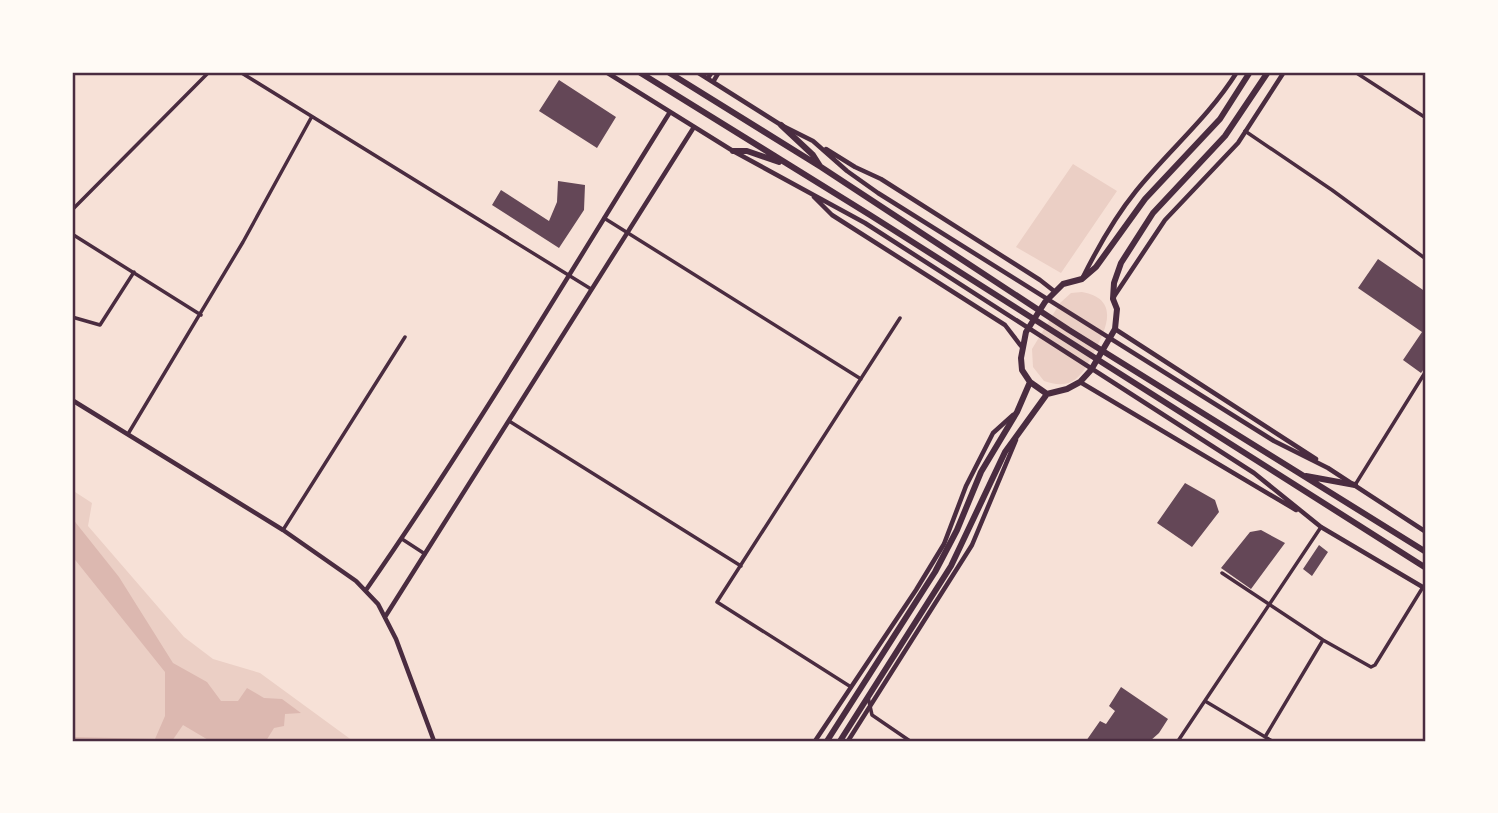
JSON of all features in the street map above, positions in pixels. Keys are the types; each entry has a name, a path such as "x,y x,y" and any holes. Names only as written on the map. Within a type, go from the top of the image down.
{"main road":[{"path":"639,72 870,215 1426,568"},
{"path":"668,72 821,167 1069,330 1426,552"},
{"path":"1047,394 1030,382 1023,370 1021,346 1026,332 1054,291 1063,284 1082,279 1093,270 1145,200 1220,119 1250,72"},
{"path":"840,741 951,566 1005,452 1018,432 1047,394 1080,382 1091,370 1115,329 1117,309 1113,299 1114,283 1121,263 1153,213 1225,136 1268,72"},
{"path":"781,125 813,155 821,167"},
{"path":"733,151 747,151 789,165"},
{"path":"827,741 935,572 957,530 981,472 1017,412 1030,382"},
{"path":"1298,474 1355,485"}],"street":[{"path":"72,210 74,201 209,72"},
{"path":"240,72 591,289"},
{"path":"606,72 733,151 865,223 1254,473 1311,520"},
{"path":"697,72 781,125 881,179 1054,291"},
{"path":"710,80 712,72"},
{"path":"710,80 719,72"},
{"path":"1082,279 1122,209 1138,188 1219,101 1237,72"},
{"path":"1113,299 1165,220 1226,156 1284,72"},
{"path":"1355,72 1426,118"},
{"path":"366,590 402,539 670,112"},
{"path":"128,435 201,315 311,117"},
{"path":"385,617 694,127"},
{"path":"1245,131 1426,258"},
{"path":"813,141 847,172 878,193 1274,440 1328,468"},
{"path":"811,193 832,215 1005,325 1021,346"},
{"path":"604,218 861,379"},
{"path":"72,234 201,315"},
{"path":"72,317 100,325 134,272"},
{"path":"859,692 717,602 900,318"},
{"path":"1115,329 1426,532"},
{"path":"283,530 405,337"},
{"path":"1355,485 1426,371"},
{"path":"1080,382 1425,588 1375,665 1371,667 1323,640 1222,573"},
{"path":"72,400 331,561 366,590 385,617 410,673 434,741"},
{"path":"815,741 944,544 967,486 993,433 1017,412"},
{"path":"509,420 741,566"},
{"path":"848,741 972,545 1018,432"},
{"path":"1178,741 1321,527"},
{"path":"402,539 425,554"},
{"path":"1265,737 1323,640"},
{"path":"868,697 872,715 910,741"},
{"path":"1205,701 1272,741"}],"shaded area":[{"path":"1073,164 1117,191 1061,273 1016,247"},
{"path":"1082,292 1102,301 1106,308 1103,333 1087,365 1075,379 1061,384 1044,381 1033,367 1032,349 1060,303 1071,293"},
{"path":"72,490 92,503 88,526 184,637 213,659 260,673 353,741 72,741"},
{"path":"72,518 119,577 173,663 207,682 221,701 238,701 247,688 264,698 282,699 301,713 285,714 284,726 274,728 266,741 210,741 183,725 172,741 74,741 74,737 155,739 165,716 165,672 72,556"}],"building":[{"path":"559,80 616,117 597,148 539,111"},
{"path":"558,181 585,185 584,210 559,248 492,205 501,190 549,221 557,202"},
{"path":"1378,259 1426,292 1426,366 1421,373 1403,360 1422,332 1358,288"},
{"path":"1185,483 1215,500 1219,512 1192,547 1157,523"},
{"path":"1261,530 1285,543 1251,589 1221,568 1250,532"},
{"path":"1319,545 1328,552 1312,576 1303,569"},
{"path":"1121,687 1168,719 1159,733 1150,741 1086,741 1100,721 1106,724 1115,711 1109,706"}]}
